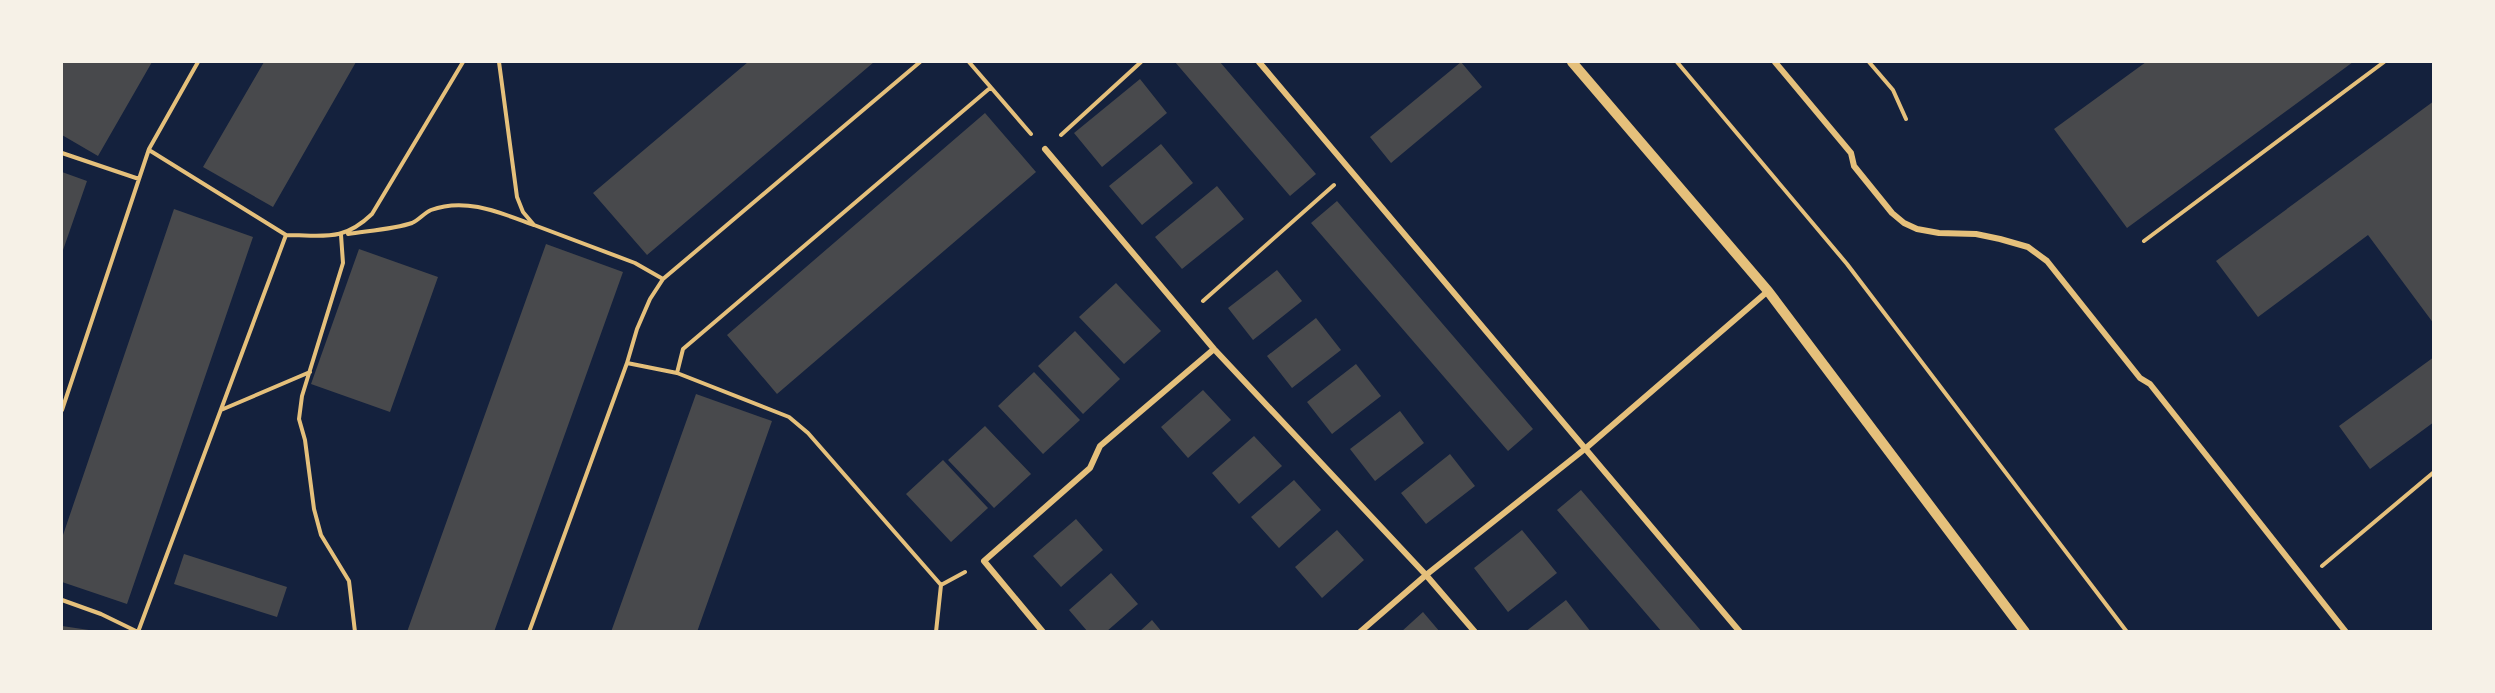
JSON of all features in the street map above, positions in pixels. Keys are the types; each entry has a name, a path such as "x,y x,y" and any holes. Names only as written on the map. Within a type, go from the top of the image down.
{"street":[{"path":"1259,62 1740,632"},
{"path":"1572,62 1768,291 2025,632"},
{"path":"1775,62 1851,153 1854,166 1886,206 1904,223 1917,229 1939,233 1976,234 2000,239 2028,247 2047,261 2140,378 2150,384 2346,632"},
{"path":"1045,149 1186,316 1426,575 1475,632"},
{"path":"1360,632 1426,575 1586,448 1768,291"},
{"path":"1043,632 984,561 1090,468 1100,446 1215,348"}],"path":[{"path":"62,410 149,149 198,62"},
{"path":"341,235 359,227 372,214 463,62"},
{"path":"499,62 517,197 523,212 534,225"},
{"path":"529,632 627,363 637,329 650,299 663,279 920,62"},
{"path":"969,62 1045,149 1141,62"},
{"path":"1677,62 1847,264 2127,632"},
{"path":"1869,62 1893,90 1906,119"},
{"path":"2144,241 2384,62"},
{"path":"677,373 683,348 990,88"},
{"path":"149,149 286,235 341,235 412,223 430,211 452,205 473,206 497,211 635,263 663,279"},
{"path":"62,153 139,179"},
{"path":"1186,316 1351,171"},
{"path":"62,600 100,614 138,632 286,235"},
{"path":"341,235 343,263 302,396 299,419 305,440 314,509 321,535 349,581 355,632"},
{"path":"627,363 677,373 789,417 808,433 941,585 936,632"},
{"path":"220,410 310,372"},
{"path":"2306,580 2433,472"},
{"path":"941,585 984,561"}],"building":[{"path":"62,62 152,62 98,156 62,135"},
{"path":"264,62 356,62 273,207 203,167"},
{"path":"748,62 874,62 647,255 593,193"},
{"path":"1175,62 1220,62 1316,174 1290,196"},
{"path":"1461,62 1482,87 1391,163 1370,137"},
{"path":"2146,62 2353,62 2127,228 2054,129"},
{"path":"1140,79 1167,113 1102,167 1074,133"},
{"path":"2434,101 2434,324 2368,235 2258,317 2216,261"},
{"path":"985,113 1036,172 777,394 727,335"},
{"path":"1161,144 1193,183 1142,225 1109,186"},
{"path":"62,172 87,181 62,253"},
{"path":"1217,186 1244,219 1182,269 1155,237"},
{"path":"1337,201 1533,429 1508,451 1311,223"},
{"path":"174,209 253,237 127,604 62,582 62,538"},
{"path":"546,244 623,272 494,632 407,632"},
{"path":"359,249 438,277 390,412 311,384"},
{"path":"1277,270 1302,301 1253,340 1228,308"},
{"path":"1116,283 1161,331 1124,364 1079,317"},
{"path":"1316,318 1341,350 1292,388 1267,356"},
{"path":"1075,331 1120,379 1083,414 1038,366"},
{"path":"2434,357 2434,422 2370,469 2339,426"},
{"path":"1356,364 1381,396 1332,434 1307,402"},
{"path":"1034,372 1080,420 1043,454 998,406"},
{"path":"1203,390 1231,420 1188,458 1161,427"},
{"path":"696,394 772,421 697,632 611,632"},
{"path":"1400,411 1424,443 1375,481 1350,449"},
{"path":"985,426 1031,474 994,508 948,460"},
{"path":"1254,436 1282,466 1239,504 1212,473"},
{"path":"1450,454 1475,486 1426,524 1401,493"},
{"path":"943,460 988,508 951,542 906,494"},
{"path":"1294,480 1321,510 1279,548 1251,517"},
{"path":"1581,490 1702,632 1662,632 1557,510"},
{"path":"1076,519 1103,550 1061,587 1033,556"},
{"path":"1337,530 1364,560 1322,598 1295,567"},
{"path":"1522,530 1557,573 1508,612 1474,568"},
{"path":"184,554 287,587 277,617 174,584"},
{"path":"1111,573 1138,604 1106,632 1088,632 1069,610"},
{"path":"1566,600 1591,632 1525,632"},
{"path":"1423,612 1440,632 1401,632"},
{"path":"1152,620 1162,632 1139,632"},
{"path":"62,626 89,630 89,632 62,632"}]}
